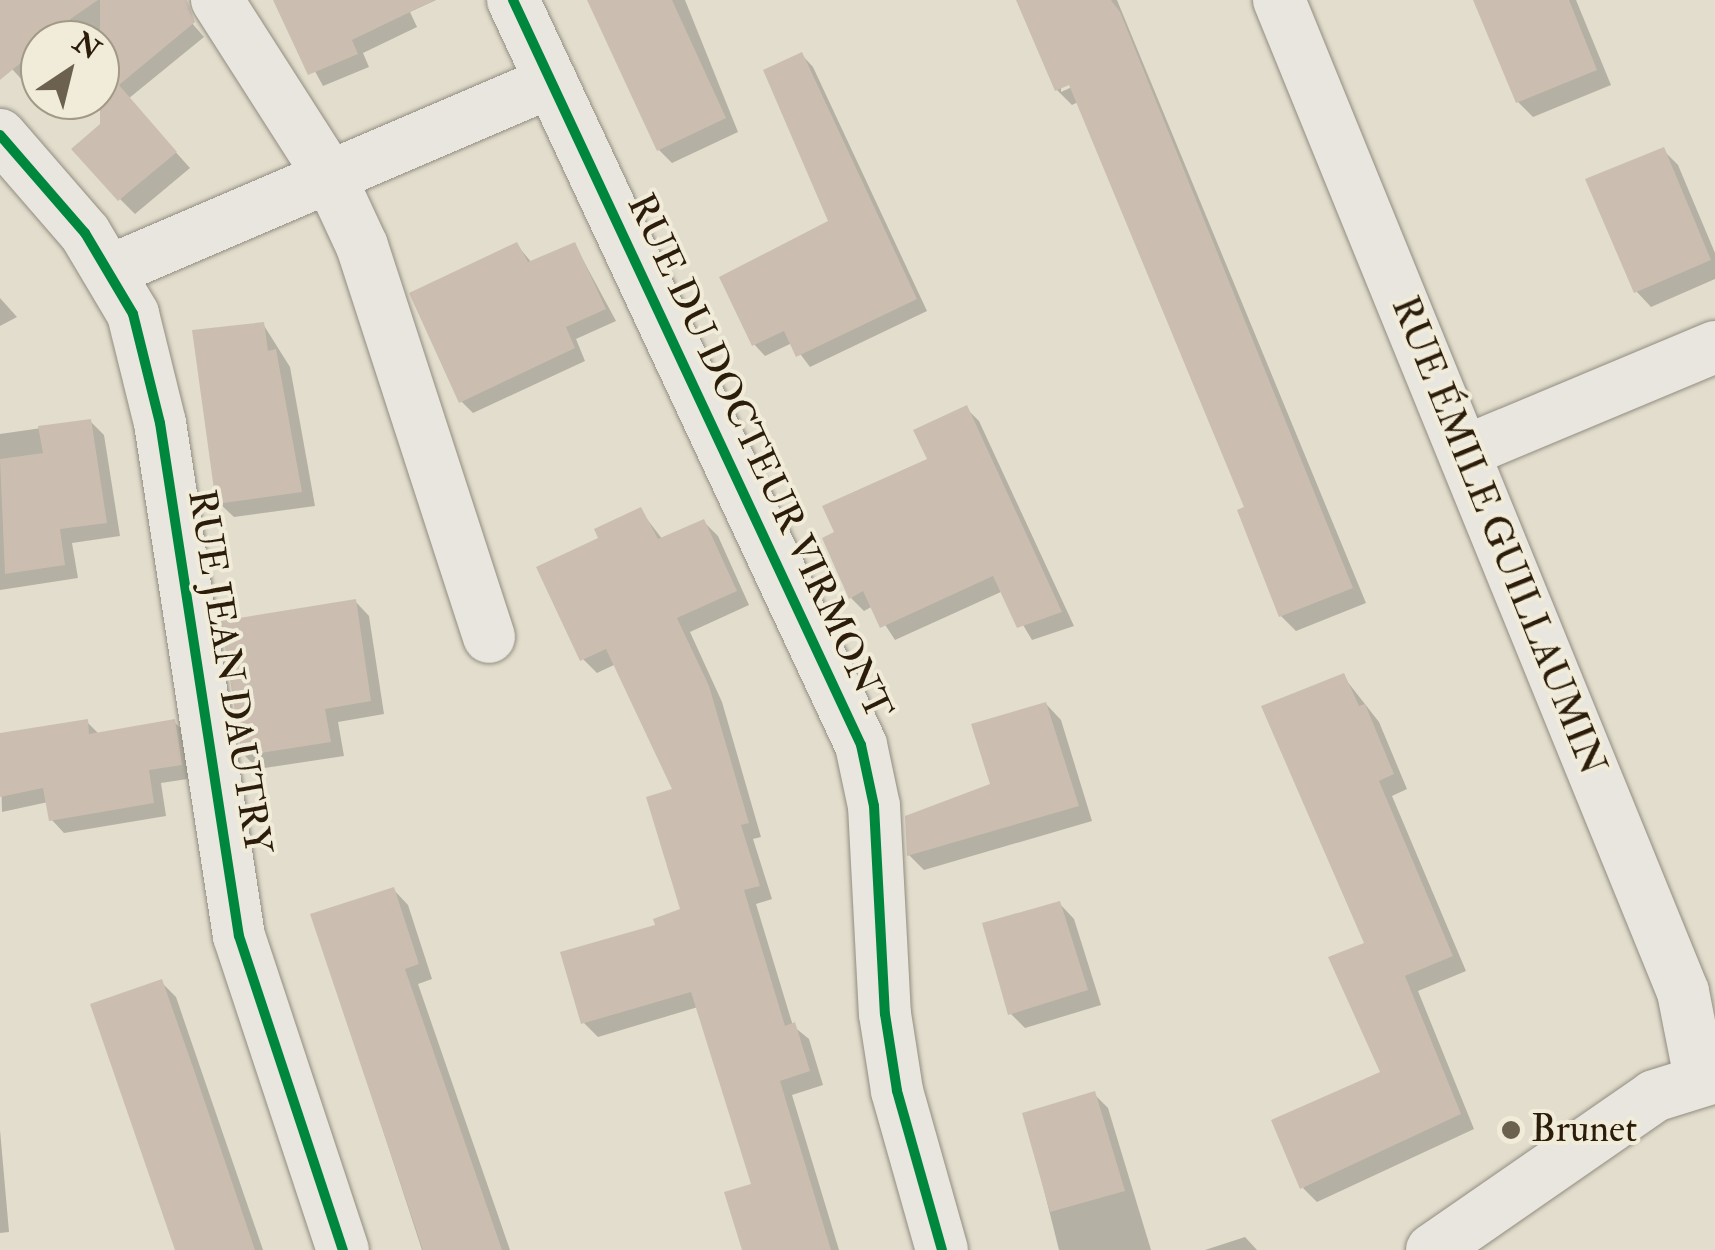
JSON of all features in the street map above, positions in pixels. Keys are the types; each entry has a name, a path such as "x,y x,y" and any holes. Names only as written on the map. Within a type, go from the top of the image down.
{"street":[{"path":"217,0 330,177 362,246 489,637"},
{"name":"RUE DU DOCTEUR VIRMONT","path":"513,0 861,745 874,806 885,1014 896,1091 942,1250"},
{"name":"RUE ÉMILE GUILLAUMIN","path":"1279,0 1683,992 1708,1077"},
{"path":"112,270 551,82"},
{"name":"RUE JEAN DAUTRY","path":"0,135 112,270 133,314 160,422 239,936 343,1250"},
{"path":"1464,452 1715,347"},
{"path":"1432,1250 1654,1096 1708,1077"}],"building":[{"path":"0,0 98,0 69,20 20,20 20,64 0,80"},
{"path":"100,0 187,0 195,22 120,84 120,20 100,20"},
{"path":"273,0 435,0 352,40 358,54 308,75"},
{"path":"587,0 672,0 726,118 657,151"},
{"path":"1016,0 1111,0 1120,12 1353,588 1279,617 1237,510 1244,507 1069,85 1055,91"},
{"path":"1473,0 1569,0 1597,70 1516,103"},
{"path":"802,52 917,299 796,357 784,331 752,346 719,277 828,221 763,70"},
{"path":"120,86 177,152 118,201 71,149 100,120 120,120"},
{"path":"1664,147 1711,260 1634,293 1585,179"},
{"path":"517,242 528,262 575,242 606,309 566,327 575,348 459,403 409,293"},
{"path":"264,322 268,351 276,349 302,492 216,504 192,330"},
{"path":"967,405 1062,612 1017,628 993,576 880,628 863,591 849,599 822,538 834,532 822,506 927,459 913,430"},
{"path":"91,419 107,523 60,529 65,565 5,574 0,459 43,453 38,426"},
{"path":"641,507 658,539 704,519 737,591 677,618 709,686 749,823 741,825 760,886 744,890 785,1026 795,1022 810,1071 780,1081 831,1250 742,1250 724,1192 751,1184 691,992 581,1024 560,952 655,925 653,919 680,909 646,797 672,789 606,649 580,661 536,567 598,538 594,529"},
{"path":"356,599 371,701 325,709 331,742 242,756 221,621"},
{"path":"1344,673 1359,706 1365,704 1394,774 1379,781 1453,956 1405,976 1461,1114 1300,1189 1271,1120 1380,1072 1328,957 1364,943 1261,706"},
{"path":"1046,702 1079,806 907,856 905,816 990,784 971,724"},
{"path":"88,719 89,734 175,719 182,765 149,770 154,803 49,821 43,788 0,797 0,733"},
{"path":"394,887 419,964 405,969 502,1250 423,1250 310,914"},
{"path":"1060,901 1088,990 1008,1015 982,923"},
{"path":"162,979 255,1250 175,1250 90,1004"},
{"path":"1095,1091 1125,1191 1050,1212 1022,1113"}],"cycle path":[{"path":"513,0 861,745 874,806 885,1014 897,1091 942,1250"},
{"path":"0,135 85,233 133,314 160,423 239,936 343,1250"}],"place":[{"name":"Brunet","path":"1511,1130"}]}
